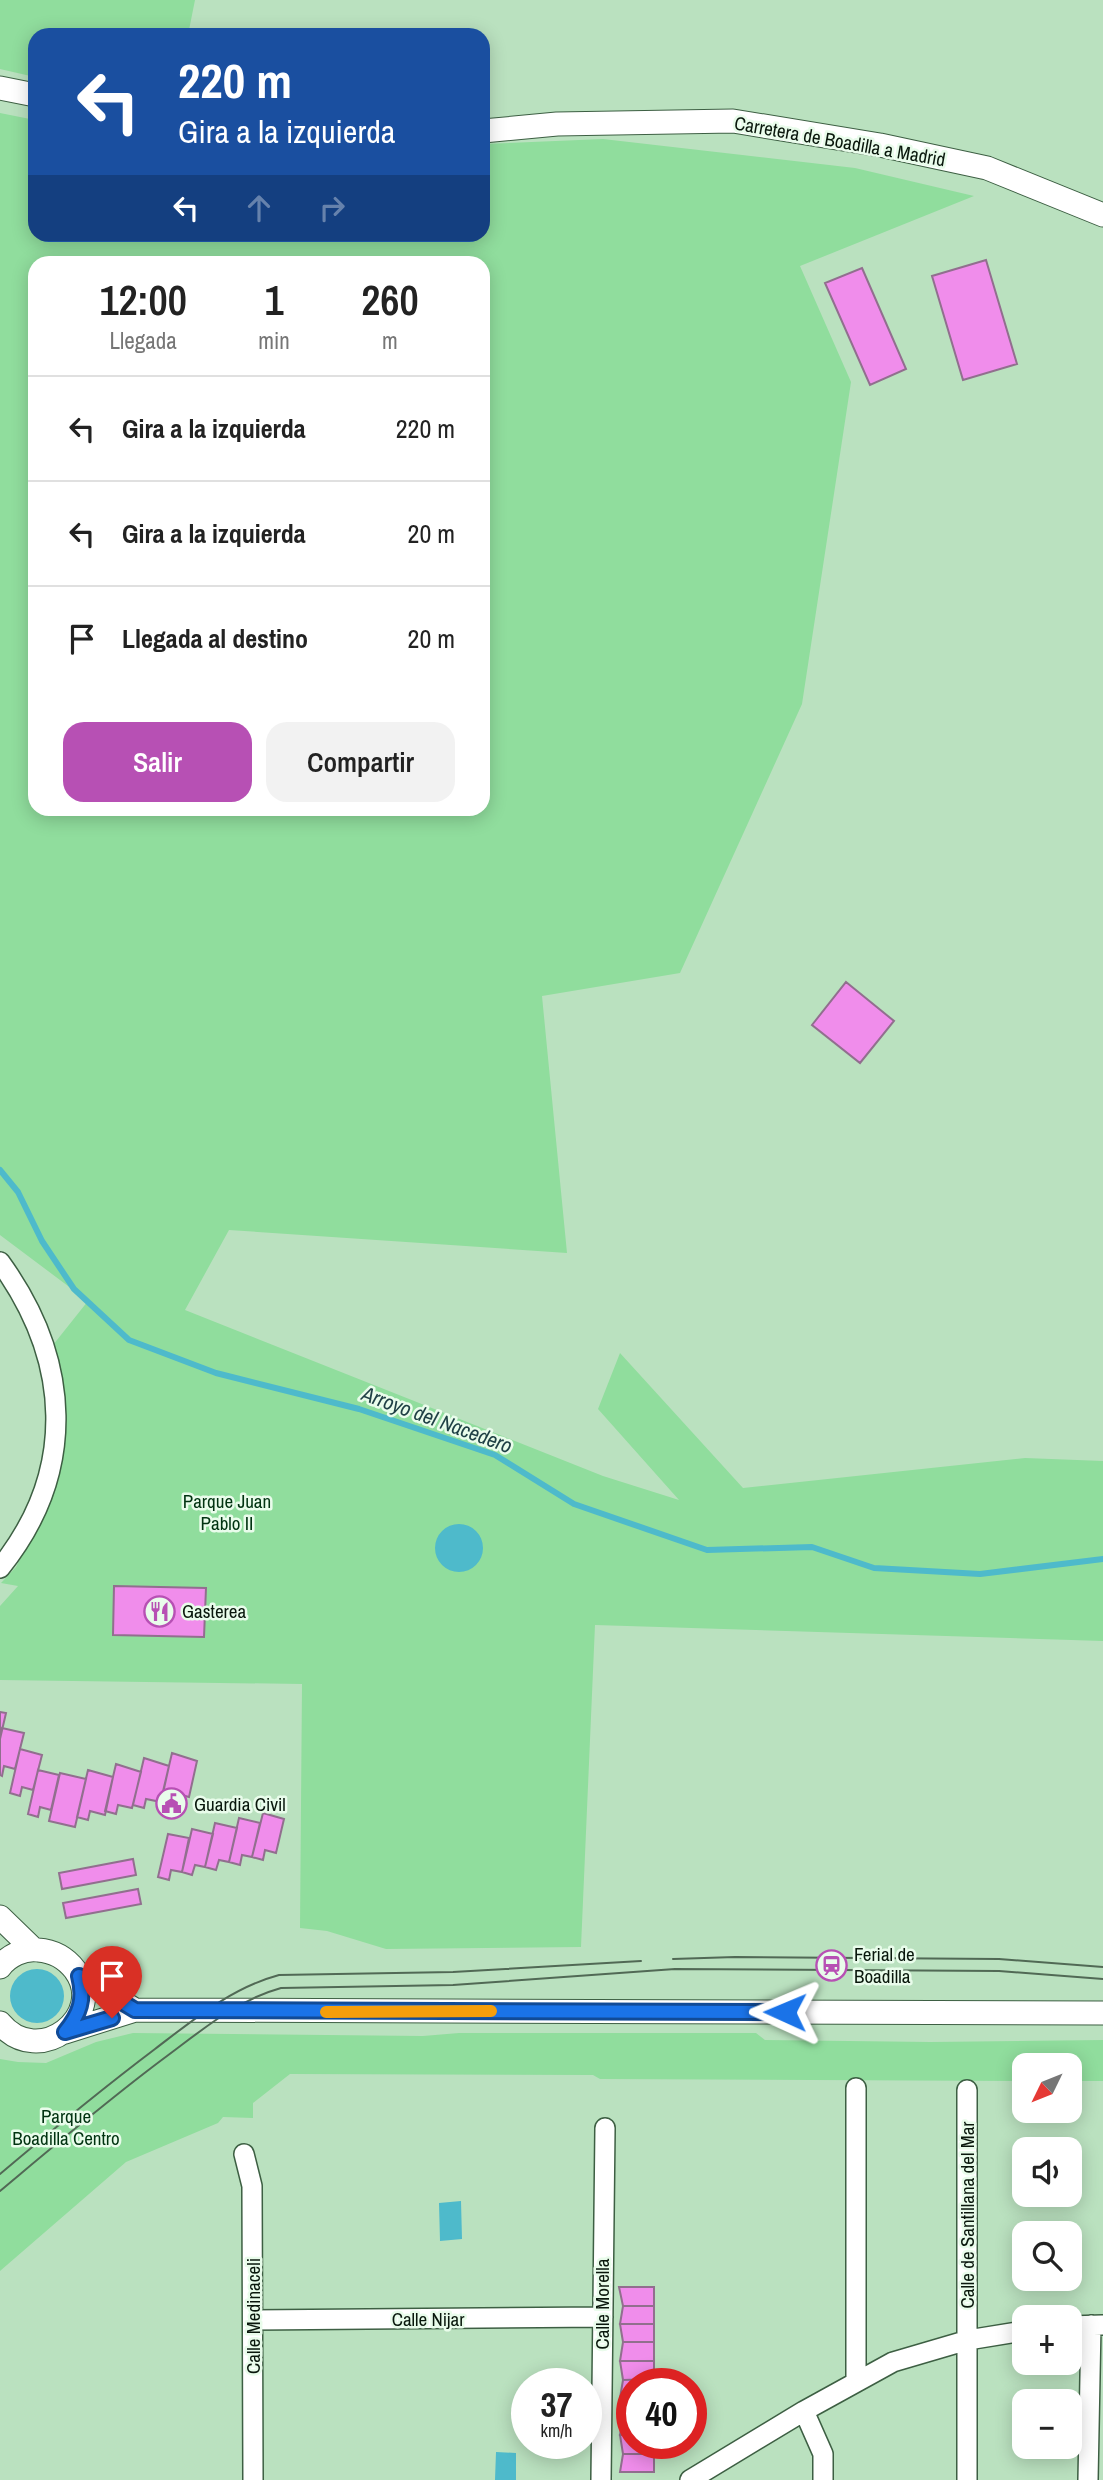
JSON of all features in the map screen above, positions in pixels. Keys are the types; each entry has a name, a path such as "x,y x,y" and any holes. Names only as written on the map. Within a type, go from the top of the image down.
{"street":[{"path":"0,88 28,94"},
{"name":"Carretera de Boadilla a Madrid","path":"490,130 557,124 733,121 880,145 987,168 1103,215"},
{"path":"0,1262 19,1289 36,1321 48,1354 56,1417 49,1474 40,1501 22,1537 0,1568"},
{"path":"0,1917 33,1949"},
{"path":"0,1967 17,1953 33,1949 50,1951 61,1956 79,1976 135,2010"},
{"path":"65,2032 76,2019 82,2004 79,1976"},
{"path":"2,2028 16,2037 38,2042 135,2010 1103,2013"},
{"path":"856,2088 856,2382"},
{"name":"Calle de Santillana del Mar","path":"967,2090 967,2480"},
{"name":"Calle Morella","path":"601,2480 605,2128"},
{"name":"Calle Medinaceli","path":"244,2154 252,2186 253,2480"},
{"name":"Calle Nijar","path":"253,2320 603,2317"},
{"path":"1088,2480 1097,2325"},
{"path":"690,2480 804,2411 894,2362 968,2340 1012,2333"},
{"path":"804,2411 823,2454 823,2480"}],"green space":[{"path":"0,0 195,0 189,28 28,28 28,75 0,69"},
{"name":"Parque Juan Pablo II","path":"0,113 28,119 28,242 490,242 490,144 603,139 855,168 974,196 800,266 851,382 802,704 680,973 542,996 567,1253 229,1230 185,1310 603,1476 679,1500 598,1409 620,1353 743,1488 1025,1458 1103,1461 1103,1641 595,1625 581,1947 386,1949 327,1931 300,1928 302,1684 0,1680 0,1606 18,1586 1,1583 16,1567 50,1500 64,1419 63,1389 53,1345 88,1301 0,1235"},
{"name":"Parque Boadilla Centro","path":"133,2033 423,2036 459,2033 756,2033 765,2040 1103,2040 1103,2081 1082,2081 1082,2053 1012,2053 1012,2081 290,2074 253,2103 253,2118 223,2117 218,2123 126,2162 0,2271 0,2059 46,2063 96,2042"}],"water":[{"path":"459,1524 476,1531 483,1548 476,1565 459,1572 442,1565 435,1548 442,1531"},
{"path":"37,1969 56,1977 64,1996 56,2015 37,2023 18,2015 10,1996 18,1977"},
{"path":"461,2201 462,2239 440,2241 439,2203"},
{"path":"496,2452 511,2453 511,2459 516,2459 516,2480 495,2480"}],"building":[{"path":"986,260 1017,364 963,380 932,276"},
{"path":"862,268 906,369 870,385 825,283"},
{"path":"846,982 894,1021 860,1063 812,1025"},
{"name":"Gasterea","path":"114,1586 206,1588 204,1637 113,1635"},
{"path":"0,1712 6,1713 0,1739"},
{"path":"2,1728 24,1733 15,1769 4,1766 2,1776 0,1739"},
{"path":"20,1749 42,1755 33,1790 22,1787 20,1796 10,1793"},
{"path":"172,1753 197,1761 189,1797 174,1793 172,1802 161,1800"},
{"path":"144,1758 169,1766 161,1802 146,1799 144,1808 133,1805"},
{"path":"116,1764 141,1772 132,1808 118,1805 116,1814 105,1811"},
{"path":"38,1770 59,1775 51,1810 40,1807 38,1817 28,1814"},
{"path":"88,1770 113,1777 105,1815 90,1811 88,1820 77,1817"},
{"path":"60,1773 86,1779 75,1827 49,1821"},
{"path":"263,1813 284,1819 276,1853 265,1850 263,1860 252,1857"},
{"path":"239,1818 260,1823 252,1857 242,1855 240,1865 229,1862"},
{"path":"215,1823 237,1828 229,1862 219,1860 216,1870 205,1867"},
{"path":"192,1829 213,1834 205,1867 195,1865 192,1875 182,1872"},
{"path":"168,1834 189,1838 182,1872 171,1870 169,1880 158,1877"},
{"path":"133,1859 136,1875 62,1889 59,1873"},
{"path":"138,1889 141,1904 66,1918 63,1903"},
{"path":"619,2287 654,2287 654,2306 623,2306"},
{"path":"623,2306 654,2306 654,2324 620,2324"},
{"path":"620,2324 654,2324 654,2342 623,2342"},
{"path":"623,2342 654,2342 654,2361 620,2361"},
{"path":"620,2361 654,2361 654,2368 621,2368"},
{"path":"622,2459 654,2459 654,2472 620,2472"}],"waterway":[{"name":"Arroyo del Nacedero","path":"0,1170 18,1192 42,1241 74,1289 129,1340 216,1373 359,1409 495,1455 574,1504 707,1550 812,1547 874,1568 980,1574 1103,1559"}],"tram line":[{"path":"673,1959 999,1959 1103,1967"},
{"path":"0,2174 96,2095 213,2006 245,1988 279,1975 453,1972 641,1961"},
{"path":"0,2191 103,2105 207,2026 250,2000 281,1988 453,1985 675,1969 999,1971 1103,1979"}],"slow traffic":[{"path":"326,2012 491,2011"}],"place":[{"name":"Gasterea","path":"159,1611"},
{"name":"Guardia Civil","path":"171,1804"},
{"name":"Ferial de Boadilla","path":"831,1965"}],"route":[{"path":"112,2018 65,2032 76,2019 82,2004 79,1976 135,2010 785,2012"}]}
